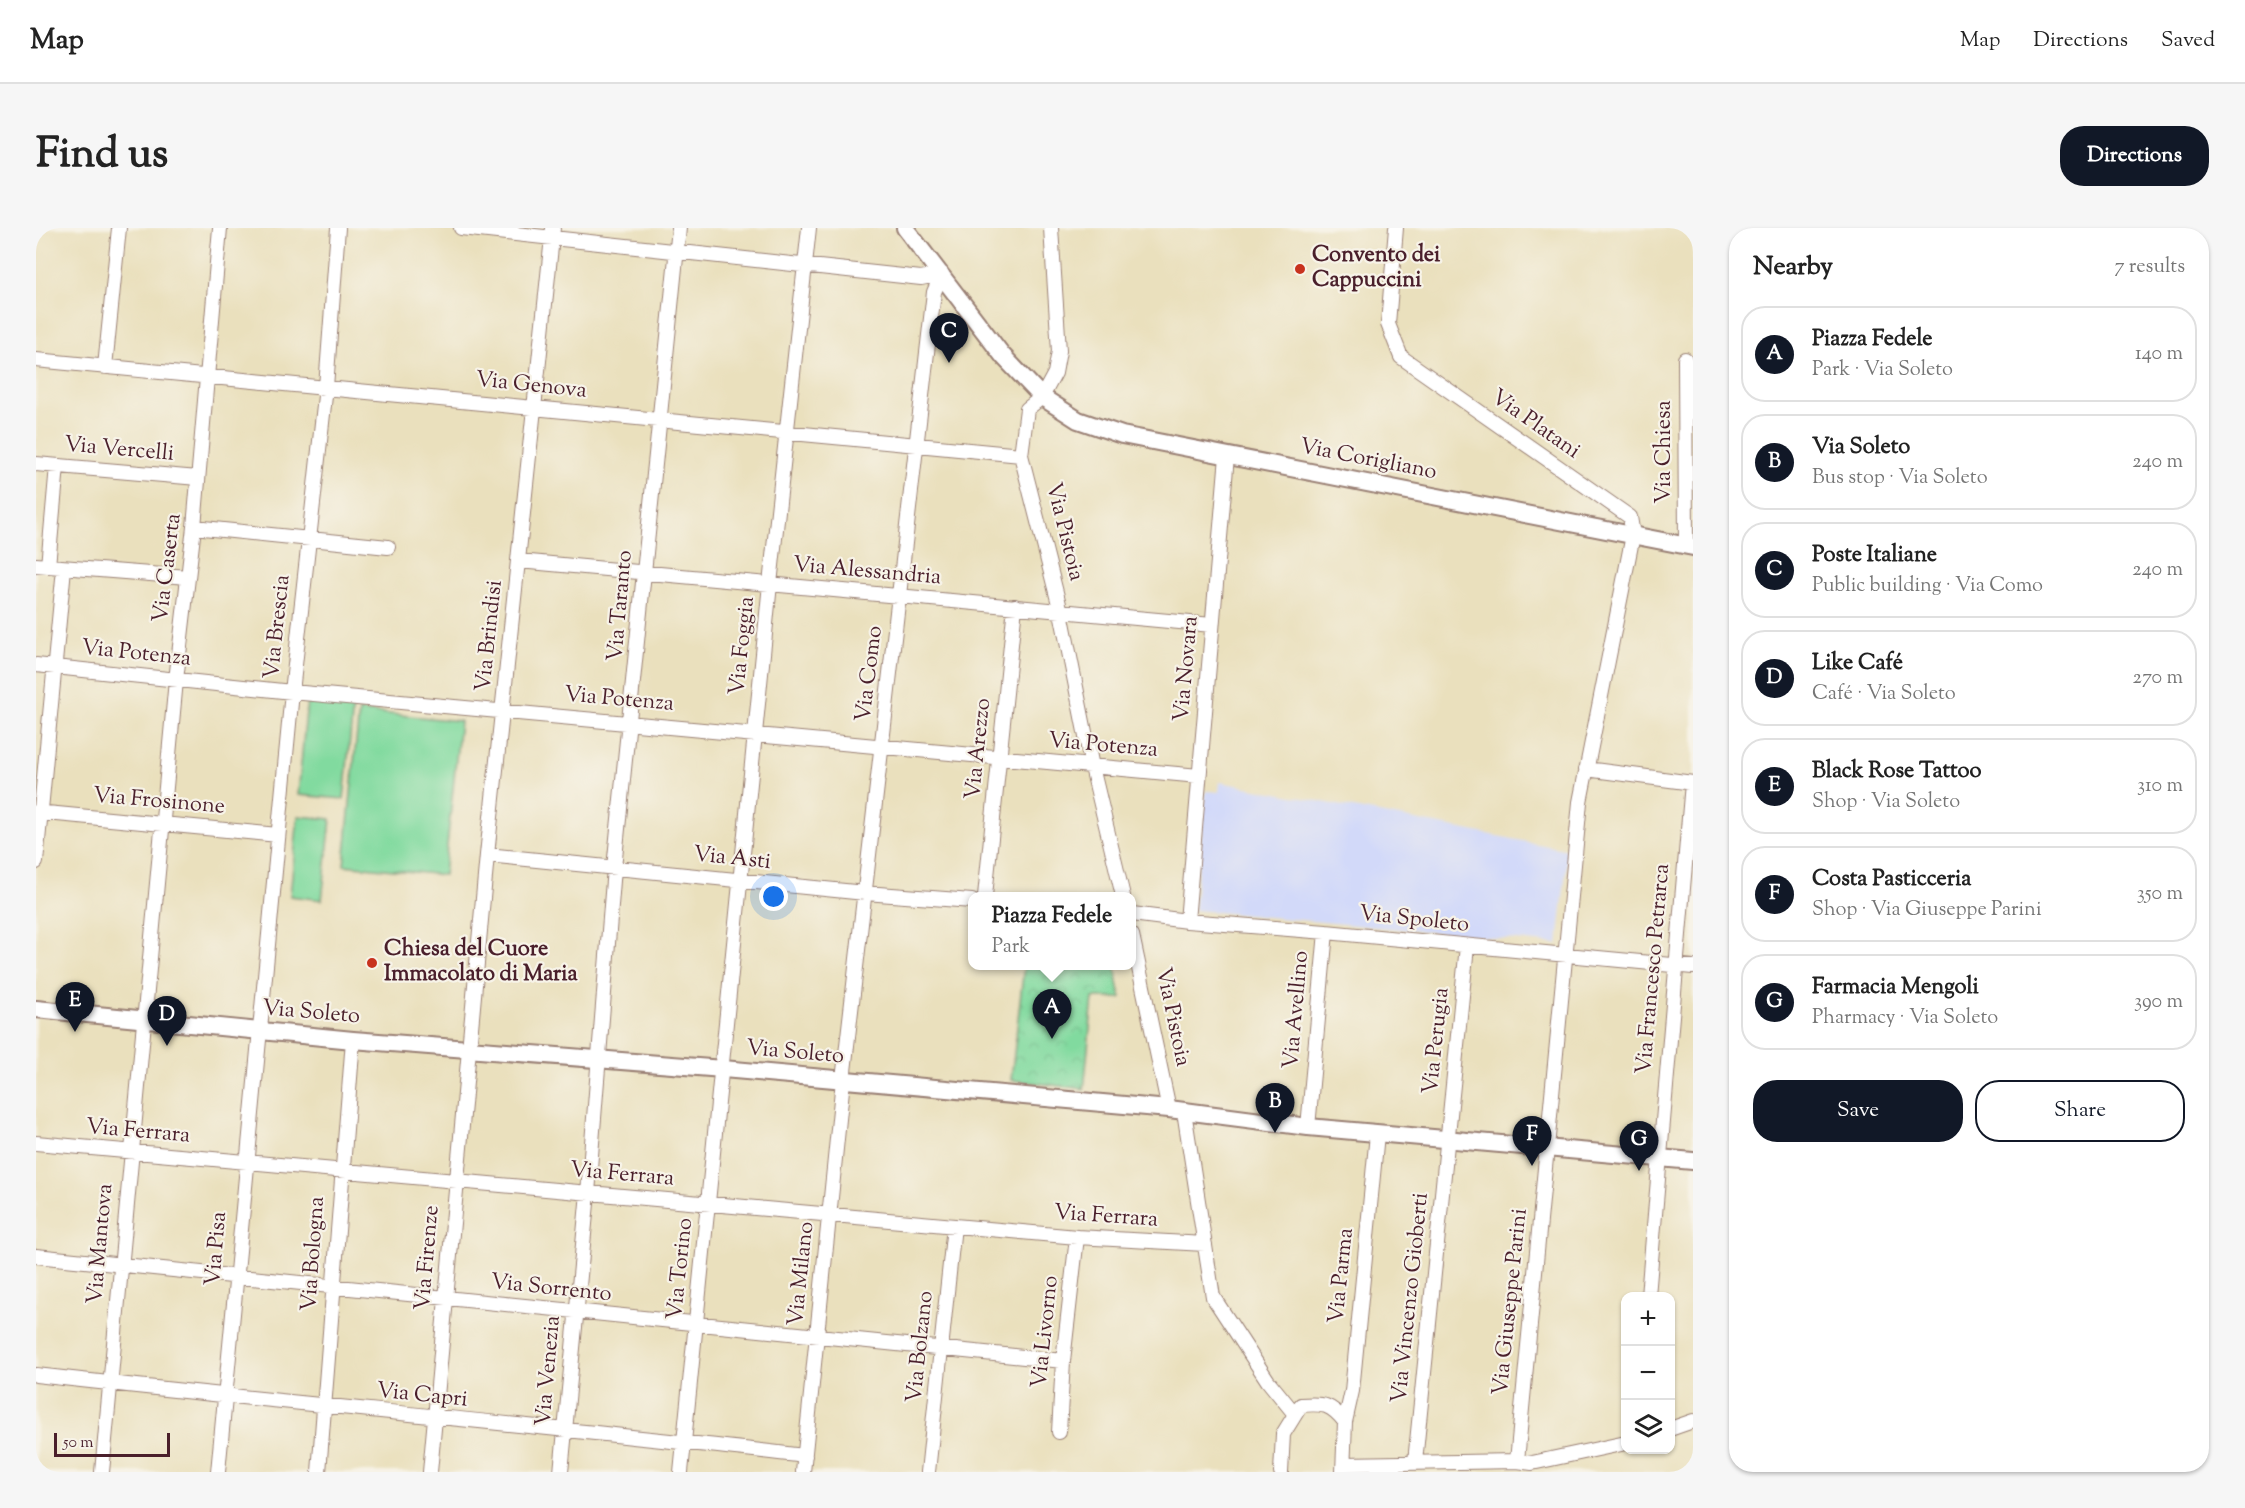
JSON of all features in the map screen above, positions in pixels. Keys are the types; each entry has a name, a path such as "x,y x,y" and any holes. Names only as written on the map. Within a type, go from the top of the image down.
{"street":[{"path":"105,367 119,228"},
{"name":"Via Caserta","path":"143,1019 176,680 194,527 220,228"},
{"name":"Via Brescia","path":"260,1031 292,692 326,387 338,228"},
{"path":"461,228 553,233 677,251 921,278 942,274"},
{"name":"Via Taranto","path":"599,1059 615,868 679,228"},
{"name":"Via Foggia","path":"723,1069 770,584 809,228"},
{"path":"905,228 1003,356 1042,397"},
{"name":"Via Pistoia","path":"1051,228 1059,351 1055,373 1042,397 1027,409 1021,455 1061,612 1092,767 1122,892"},
{"name":"Via Platani","path":"1396,228 1388,324 1401,357 1630,517 1633,535"},
{"name":"Via Brindisi","path":"470,1048 487,855 553,233"},
{"name":"Via Como","path":"843,1080 934,292 942,274"},
{"name":"Via Chiesa","path":"1685,359 1690,546"},
{"name":"Via Genova","path":"36,360 1021,455"},
{"name":"Via Corigliano","path":"1042,397 1078,420 1122,435 1690,546"},
{"name":"Via Novara","path":"1187,921 1227,456"},
{"name":"Via Vercelli","path":"36,464 198,478"},
{"path":"57,466 42,566 188,577"},
{"path":"194,527 388,547"},
{"name":"Via Giuseppe Parini","path":"1517,1461 1580,802 1633,535"},
{"name":"Via Alessandria","path":"519,561 1212,625"},
{"path":"36,862 64,568"},
{"name":"Via Arezzo","path":"987,892 1015,606"},
{"name":"Via Potenza","path":"36,665 292,692 1199,776"},
{"path":"1586,769 1692,783"},
{"name":"Via Francesco Petrarca","path":"1648,1292 1692,783"},
{"name":"Via Frosinone","path":"39,813 278,835"},
{"name":"Via Asti","path":"487,855 865,893 968,901"},
{"name":"Via Spoleto","path":"1136,915 1566,954 1693,968"},
{"name":"Via Avellino","path":"1308,1127 1326,932"},
{"name":"Via Perugia","path":"1448,1139 1467,946"},
{"name":"Via Pistoia","path":"1136,954 1176,1110 1205,1244 1213,1298 1268,1381 1294,1413"},
{"name":"Via Soleto","path":"36,1009 353,1040 723,1069 1176,1110 1377,1134 1693,1161"},
{"name":"Via Mantova","path":"102,1472 143,1019"},
{"name":"Via Pisa","path":"218,1472 260,1031"},
{"name":"Via Bologna","path":"319,1472 353,1040"},
{"name":"Via Firenze","path":"430,1472 470,1048"},
{"name":"Via Venezia","path":"561,1472 599,1059"},
{"name":"Via Torino","path":"681,1472 723,1069"},
{"name":"Via Milano","path":"803,1472 843,1080"},
{"name":"Via Parma","path":"1343,1468 1345,1422 1352,1391 1377,1134"},
{"name":"Via Vincenzo Gioberti","path":"1415,1462 1448,1139"},
{"name":"Via Ferrara","path":"36,1143 1077,1237 1205,1244"},
{"name":"Via Bolzano","path":"928,1472 954,1226"},
{"name":"Via Livorno","path":"1059,1432 1063,1361 1077,1237"},
{"name":"Via Sorrento","path":"36,1256 1063,1361"},
{"name":"Via Capri","path":"36,1375 225,1397 805,1456"},
{"path":"1281,1472 1283,1434 1301,1405 1317,1404 1335,1410 1345,1422"},
{"path":"1675,1428 1693,1421"},
{"path":"1343,1468 1415,1462 1517,1461 1531,1467 1621,1444"}],"shaded area":[{"path":"1220,782 1568,850 1558,944 1194,910 1206,791 1219,792"}],"green space":[{"path":"307,701 353,706 344,799 298,795"},
{"path":"359,711 460,721 444,875 344,865"},
{"path":"298,816 331,819 322,900 290,896"},
{"path":"1024,970 1116,970 1121,998 1093,998 1084,1089 1011,1080"}],"place":[{"name":"Convento dei Cappuccini","path":"1300,269"},
{"name":"Poste Italiane","path":"949,363"},
{"name":"Chiesa del Cuore Immacolato di Maria","path":"372,963"},
{"name":"Black Rose Tattoo","path":"75,1032"},
{"name":"Piazza Fedele","path":"1052,1039"},
{"name":"Like Café","path":"167,1046"},
{"name":"Via Soleto","path":"1275,1133"},
{"name":"Costa Pasticceria","path":"1532,1166"},
{"name":"Farmacia Mengoli","path":"1639,1171"}]}
